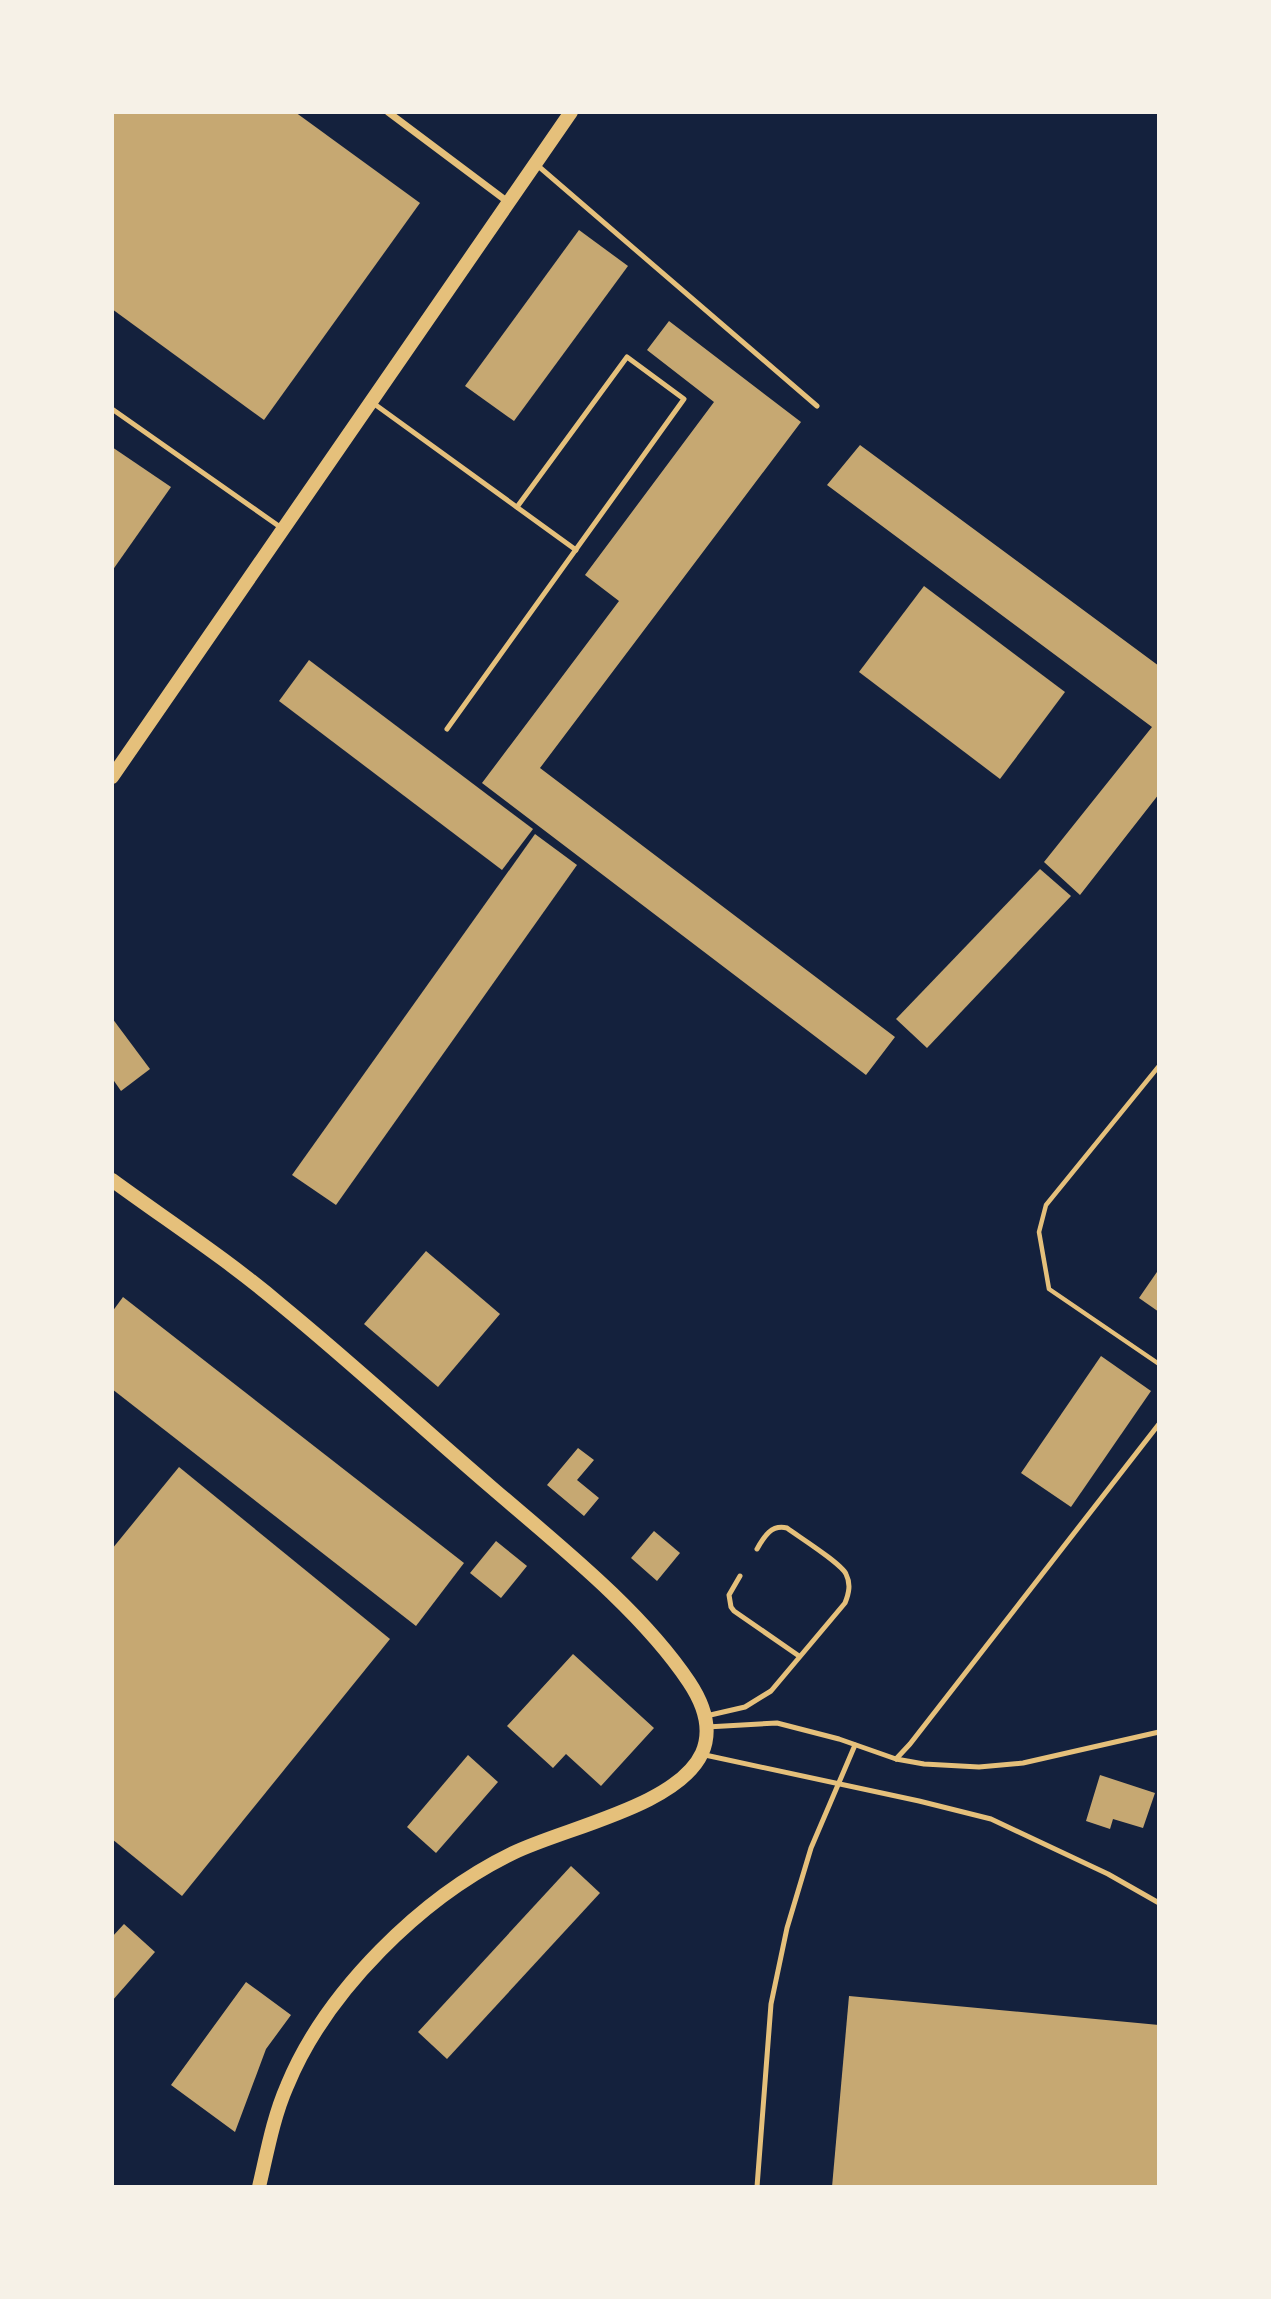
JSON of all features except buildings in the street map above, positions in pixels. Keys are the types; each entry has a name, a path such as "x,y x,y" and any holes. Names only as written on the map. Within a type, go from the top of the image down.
{"main road":[{"path":"112,777 571,112"},
{"path":"112,1180 279,1303 577,1562 641,1624 668,1655 690,1685 707,1722 701,1754 675,1784 653,1798 514,1853 454,1886 405,1928 357,1977 329,2011 289,2082 278,2110 259,2187"}],"street":[{"path":"388,112 508,202"}],"lane":[{"path":"535,163 817,406"},
{"path":"447,729 684,399 627,356 517,507"},
{"path":"371,401 576,550"},
{"path":"112,409 283,529"},
{"path":"896,1759 917,1736 1159,1424"},
{"path":"707,1722 745,1707 771,1691 845,1602 849,1589 846,1572 787,1528 771,1530 757,1549"},
{"path":"740,1576 729,1595 734,1611 799,1656"},
{"path":"707,1722 777,1724 839,1738 896,1759 924,1765 979,1767 1023,1763 1159,1732"},
{"path":"757,2187 771,2004 787,1928 811,1848 855,1745"},
{"path":"701,1754 990,1819 1108,1874 1159,1903"}],"path":[{"path":"1159,1066 1046,1205 1039,1232 1049,1290 1159,1364"}]}
